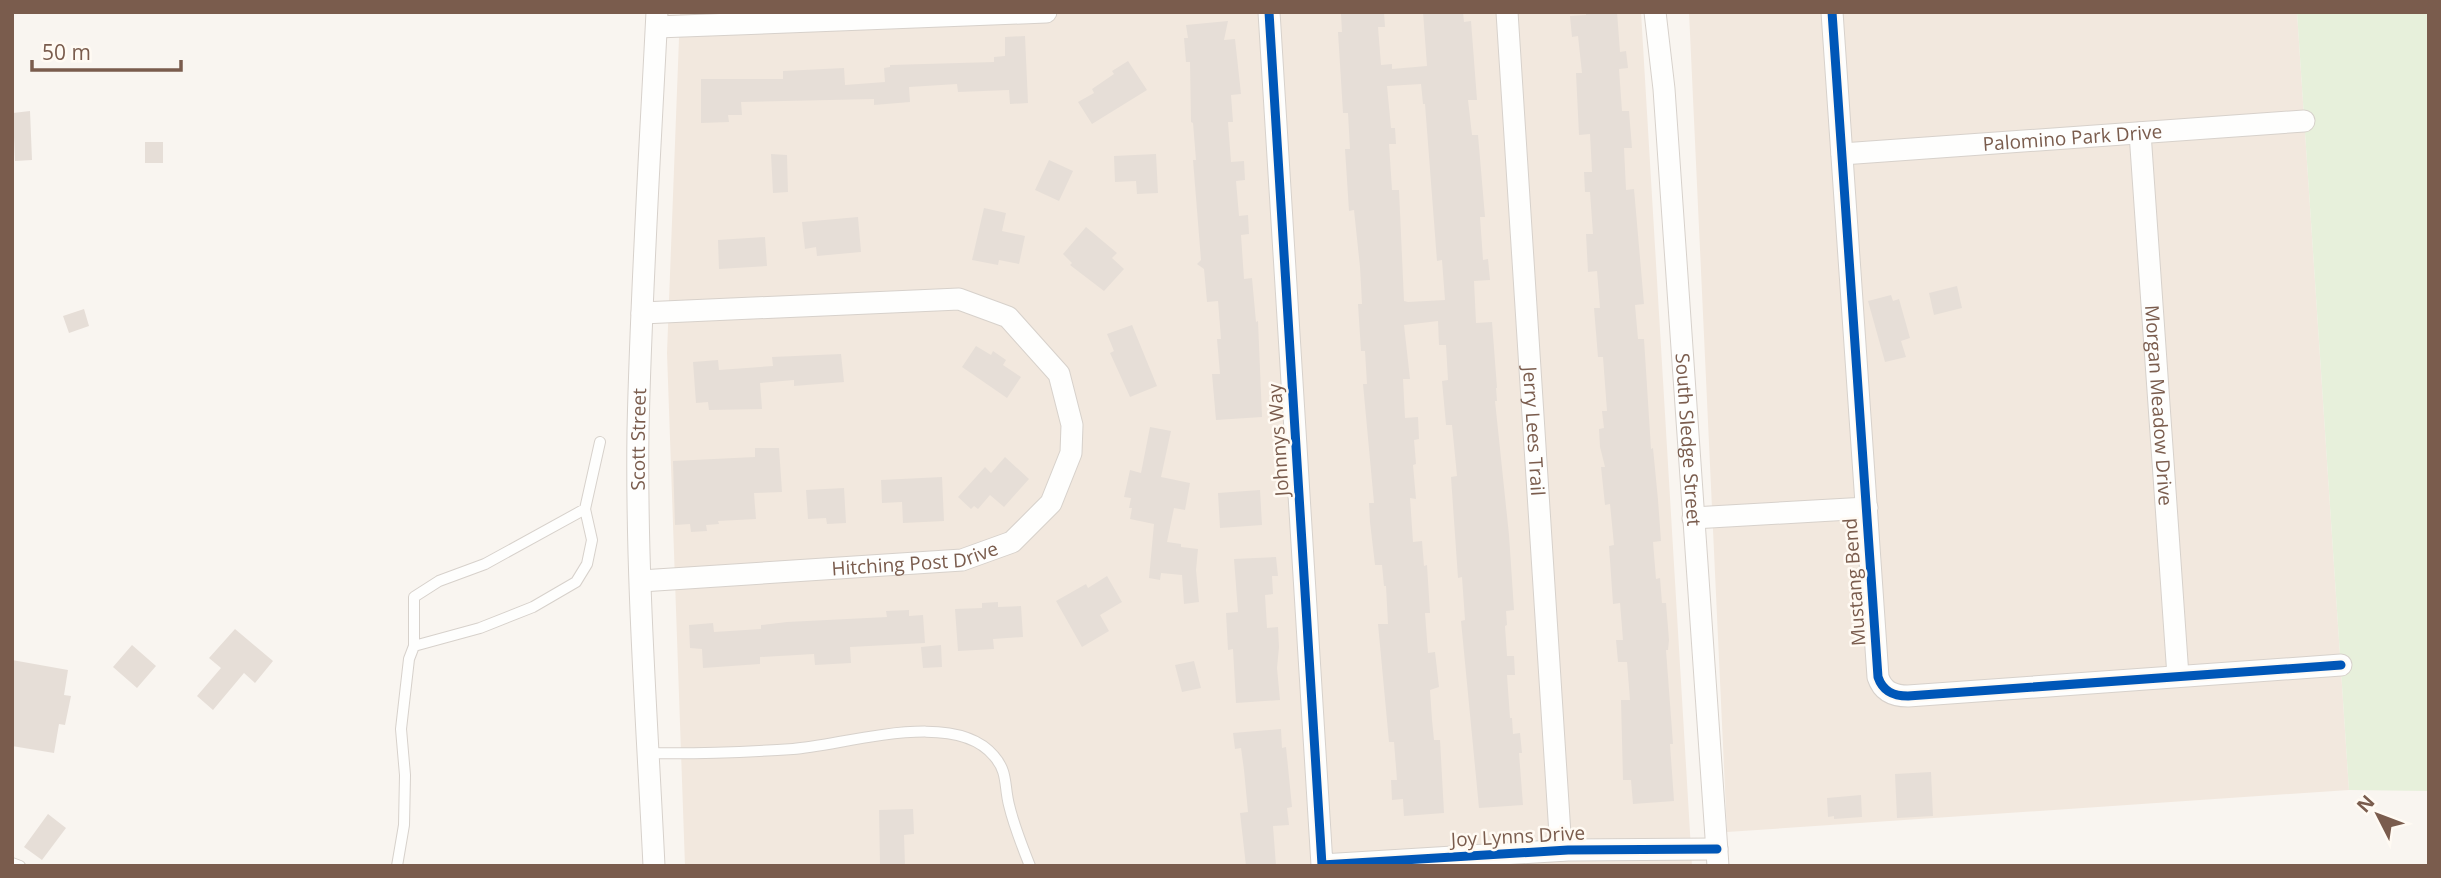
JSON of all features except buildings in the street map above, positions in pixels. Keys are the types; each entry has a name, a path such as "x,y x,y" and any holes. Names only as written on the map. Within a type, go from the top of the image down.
{"street":[{"path":"657,20 1046,12"},
{"name":"Johnnys Way","path":"1269,12 1322,865"},
{"name":"Jerry Lees Trail","path":"1507,12 1561,850"},
{"name":"South Sledge Street","path":"1655,12 1664,89 1717,858"},
{"name":"Mustang Bend","path":"1832,12 1878,677 1881,685 1891,694 1908,696 2341,664"},
{"name":"Scott Street","path":"654,866 640,582 638,433 646,200 657,20"},
{"name":"Palomino Park Drive","path":"1842,154 2304,121"},
{"name":"Morgan Meadow Drive","path":"2140,133 2178,676"},
{"name":"Hitching Post Drive","path":"640,582 962,560 1012,542 1051,503 1071,453 1072,425 1059,374 1008,317 959,299 642,313"},
{"path":"1693,518 1867,508"},
{"name":"Joy Lynns Drive","path":"1322,865 1561,850 1717,858"}],"lane":[{"path":"414,646 480,628 533,607 576,582 587,564 593,540 585,509 600,442"},
{"path":"397,866 404,825 405,775 401,729 409,659 414,646 414,597 439,581 485,565 585,509"},
{"path":"649,753 699,754 797,748 920,732 965,737 984,745 1004,769 1008,804 1030,866"},
{"path":"12,863 20,866"}],"shaded area":[{"path":"680,12 1641,12 1692,866 685,866 667,353"},
{"path":"1689,12 2297,12 2349,790 1727,832"}],"green space":[{"path":"2297,12 2429,12 2429,791 2349,790"}],"cycle path":[{"path":"1269,12 1322,865 1568,850 1717,849"},
{"path":"1832,12 1878,677 1886,690 1908,696 2341,665"}]}
